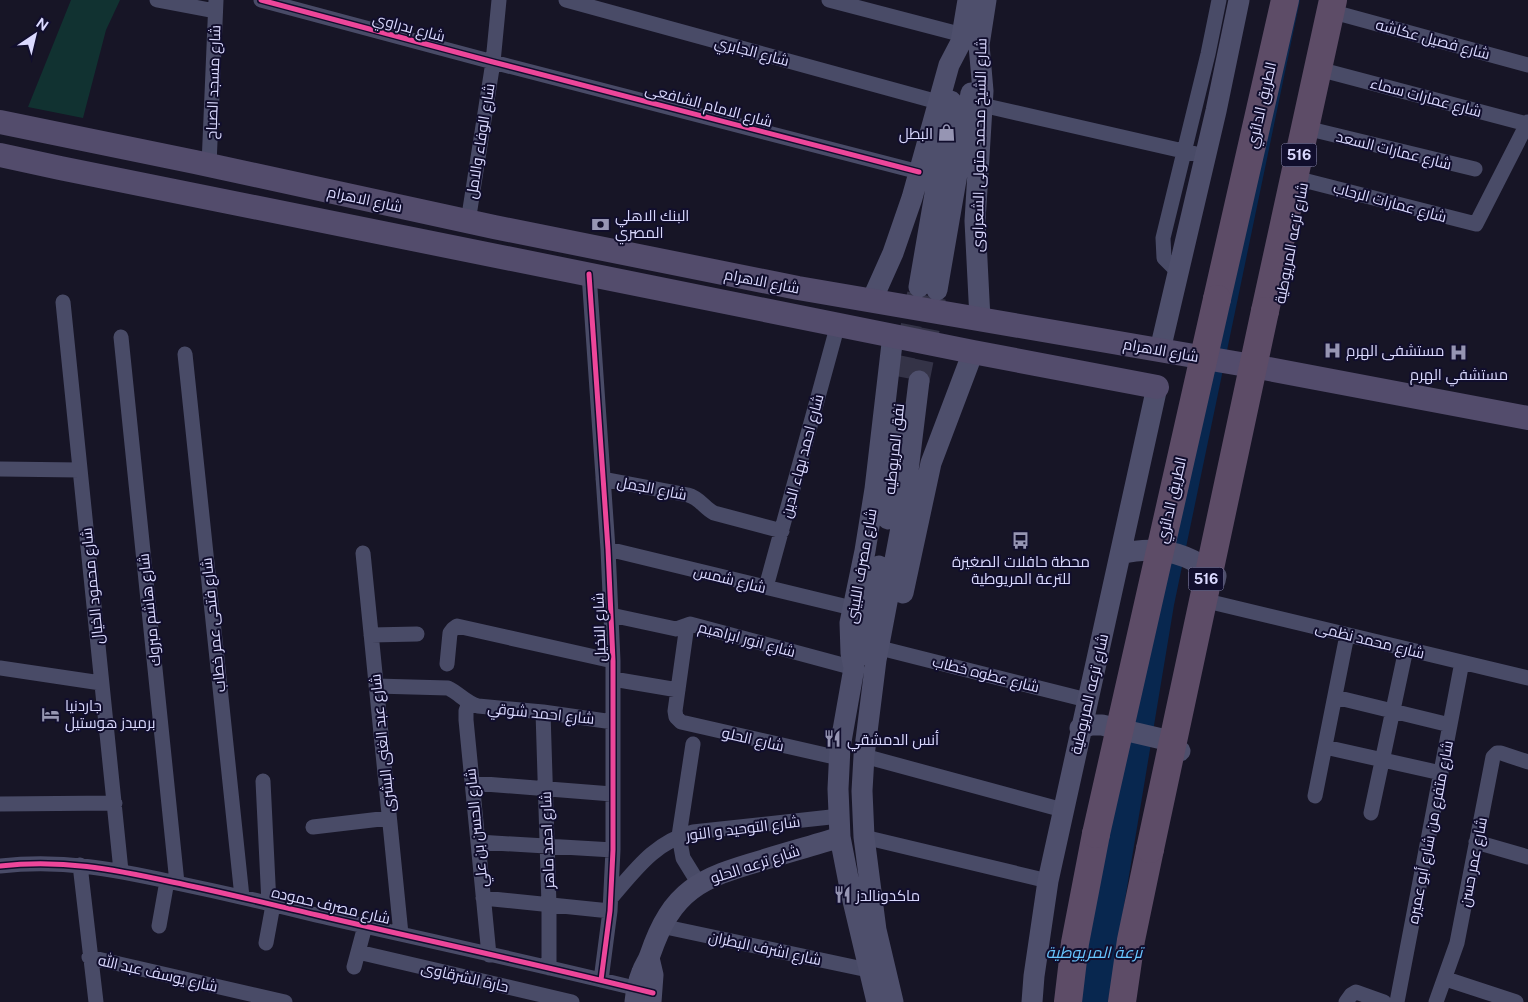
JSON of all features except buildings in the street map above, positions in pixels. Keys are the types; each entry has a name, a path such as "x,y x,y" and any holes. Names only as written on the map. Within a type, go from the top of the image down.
{"highway":[{"name":"الطريق الدائري","path":"1068,1002 1075,943 1096,834 1285,0"},
{"name":"516","path":"1122,1002 1140,894 1210,560 1337,4"}],"main road":[{"name":"شارع الشيخ محمد متولى الشعراوى","path":"968,0 968,40 982,79 975,234 980,319"},
{"name":"شارع الشيخ محمد متولى الشعراوى","path":"872,300 893,253 919,172 951,59 968,40 986,0"},
{"path":"1160,350 1239,0"},
{"name":"شارع ترعه المريوطية","path":"1262,368 1314,130 1337,4"},
{"path":"928,288 968,40"},
{"name":"شارع الاهرام","path":"0,122 202,163 468,222 788,286 1262,368 1528,418"},
{"path":"131,181 138,177 142,171 143,163 141,156 136,150"},
{"name":"شارع الاهرام","path":"0,155 893,336 1157,387"},
{"path":"186,193 183,185 184,176 188,168 202,163"},
{"name":"شارع مصرف اللبينى","path":"877,1002 868,970 840,837 839,758 854,668 850,638 852,608 865,551 893,336"},
{"path":"894,1002 876,930 864,837 862,792 864,756 880,654 896,625 931,463 973,352"},
{"name":"نفق المريوطيه","path":"854,668 866,629 887,525 910,379 901,528 880,654"},
{"name":"شارع ترعه المريوطية","path":"1032,1002 1048,881 1080,728 1121,554 1157,387"},
{"path":"1121,554 1146,550 1172,552 1196,561 1216,576 1144,912 1128,1002"},
{"path":"1087,701 1105,712 1166,726 1186,720"},
{"path":"1080,728 1102,725 1162,739 1180,751"},
{"name":"شارع ترعه الحلو","path":"644,996 642,973 661,926 678,902 699,884 728,870 840,837"}],"street":[{"path":"157,0 215,6"},
{"name":"شارع بدراوي","path":"261,0 492,62"},
{"name":"شارع الوفاء والامل","path":"468,222 492,62 499,0"},
{"name":"شارع الجابري","path":"566,0 938,102"},
{"path":"829,0 968,40"},
{"path":"1178,272 1164,258 1163,238 1208,54 1219,0"},
{"name":"شارع فصيل عكاشه","path":"1337,4 1528,65"},
{"name":"شارع مسجد الصباح","path":"202,163 215,6"},
{"name":"شارع الامام الشافعى","path":"492,62 919,172"},
{"name":"شارع عمارات سماء","path":"1326,71 1528,123"},
{"path":"982,106 1205,156"},
{"name":"شارع عمارات الرحاب","path":"1303,180 1476,224 1528,123"},
{"name":"شارع عمارات السعد","path":"1314,130 1475,169"},
{"name":"شارع النخيل","path":"589,274 608,549 613,661 613,850 610,905 601,980"},
{"name":"شارع محمود الخيال","path":"63,302 121,871"},
{"name":"شارع احمد بهاء الدين","path":"766,587 838,324"},
{"name":"شارع هاشم مبروك","path":"121,337 172,882 159,926"},
{"name":"شارع فتحى عمر خطاب","path":"185,354 242,897"},
{"path":"0,469 80,470"},
{"name":"شارع الجمل","path":"603,479 688,495 700,500 714,513 782,531"},
{"name":"شارع شمس","path":"608,549 852,608"},
{"name":"شارع عبد الغنى البشرى","path":"363,552 401,934"},
{"name":"شارع محمد نظمى","path":"1211,602 1528,678"},
{"name":"شارع انور ابراهيم","path":"611,615 676,629 688,625 854,668"},
{"path":"613,679 678,690 688,625"},
{"path":"447,664 450,633 452,628 457,626 613,661"},
{"path":"371,635 417,634"},
{"path":"1315,796 1347,635"},
{"path":"1371,813 1406,649"},
{"name":"شارع عطوه خطاب","path":"880,654 1087,701"},
{"name":"شارع متفرع من شارع أبو عميره","path":"1397,1002 1462,662"},
{"path":"0,668 101,684"},
{"path":"376,686 448,688 457,692 469,703"},
{"name":"شارع الحلو","path":"678,690 675,711 676,717 681,722 839,758"},
{"path":"1335,697 1450,725"},
{"name":"شارع احمد شوقي","path":"469,703 483,707 543,712 613,722"},
{"name":"شارع الحسن بن علي","path":"469,703 465,716 489,955"},
{"name":"شارع احمد ماهر","path":"543,712 548,846 549,968"},
{"path":"694,744 679,836 683,858 699,884"},
{"path":"1325,747 1441,773"},
{"name":"شارع عمر حسن","path":"1436,1002 1446,979 1457,943 1493,758 1497,753 1501,753 1528,762"},
{"path":"864,756 1063,810"},
{"path":"263,781 271,904 266,943"},
{"path":"472,783 612,794"},
{"path":"0,804 115,803"},
{"name":"شارع التوحيد و النور","path":"610,905 648,856 662,844 679,836 708,830 840,816"},
{"path":"313,827 389,818"},
{"path":"864,837 1048,881"},
{"path":"478,842 613,850"},
{"path":"1476,842 1528,857"},
{"name":"شارع مصرف حموده","path":"0,866 29,863 80,865 121,871 601,980 644,996"},
{"path":"80,865 89,957 96,1002"},
{"path":"483,898 549,905 610,905"},
{"path":"354,967 365,926"},
{"name":"شارع اشرف البطران","path":"661,926 868,970"},
{"name":"حارة الشرقاوى","path":"358,952 572,1002"},
{"name":"شارع يوسف عبد الله","path":"89,957 285,1002"},
{"path":"1446,979 1516,1002"},
{"path":"1346,1002 1350,994 1356,992 1384,1002"}],"green space":[{"path":"71,0 120,0 106,30 83,118 28,107"}],"water":[{"name":"ترعة المريوطية","path":"1272,0 1300,0 1174,605 1108,1002 1066,1002"}],"tunnel":[{"path":"901,377 918,292"},
{"path":"919,381 936,295"}],"cycle path":[{"path":"261,0 919,172"},
{"path":"589,274 608,549 613,661 613,850 610,911 601,980"},
{"path":"0,866 23,864 66,865 129,873 653,993"}],"place":[{"name":"البطل","path":"947,133"},
{"name":"البنك الاهلي المصري","path":"601,224"},
{"name":"مستشفى الهرم","path":"1332,350"},
{"name":"مستشفي الهرم","path":"1459,353"},
{"name":"محطة حافلات الصغيرة للترعة المريوطية","path":"1021,540"},
{"name":"جاردنيا برميدز هوستيل","path":"51,714"},
{"name":"أنس الدمشقي","path":"833,739"},
{"name":"ماكدونالدز","path":"842,895"}]}
